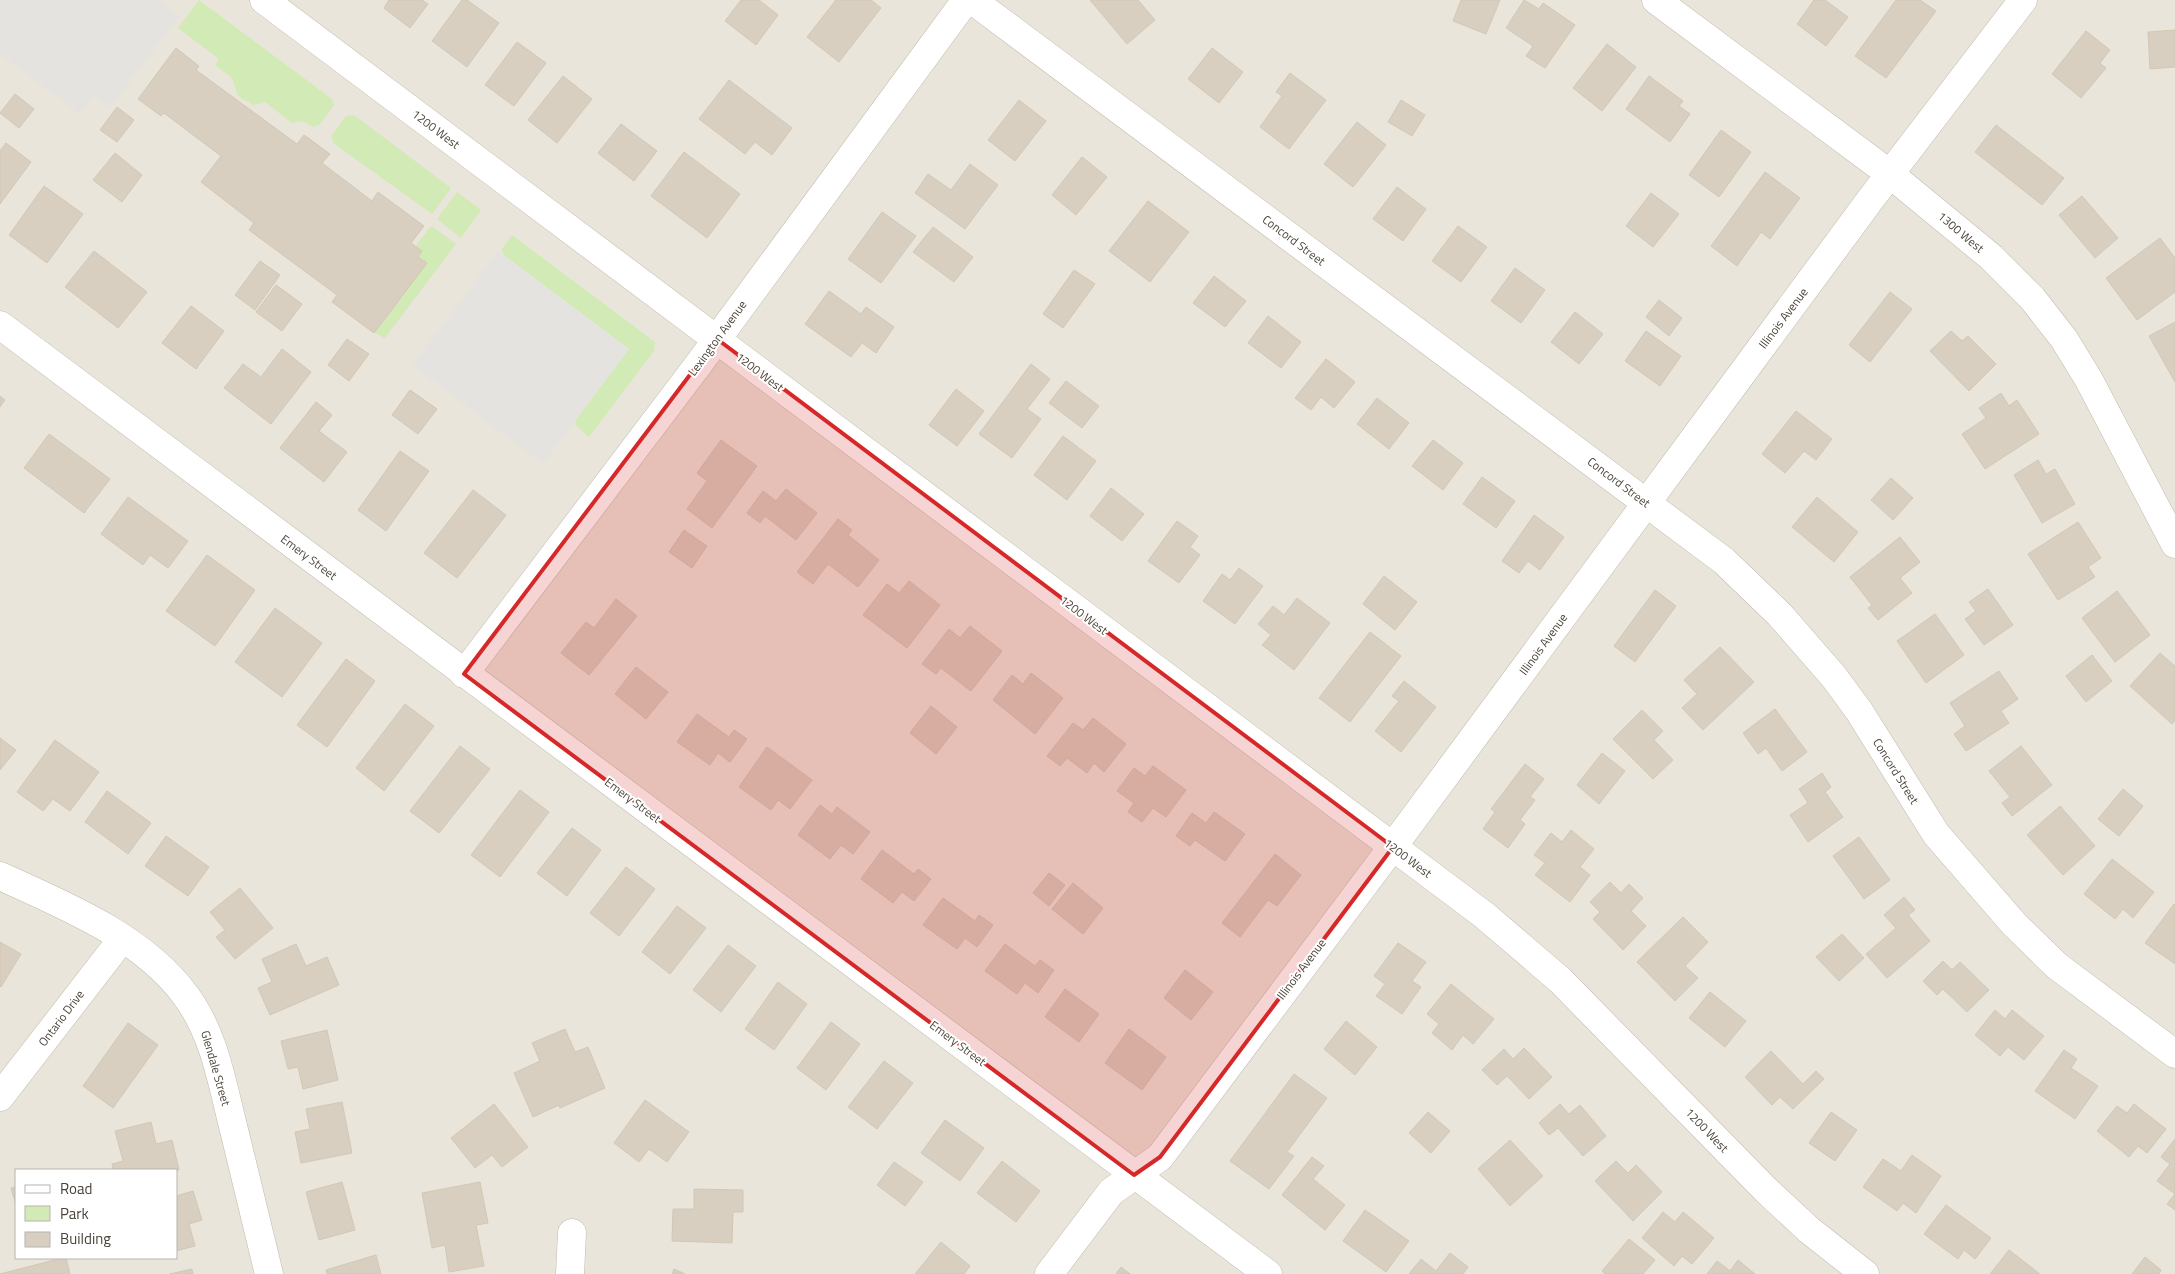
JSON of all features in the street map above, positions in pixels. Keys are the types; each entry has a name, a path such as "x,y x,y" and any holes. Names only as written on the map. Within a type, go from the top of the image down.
{"street":[{"name":"1200 West","path":"264,0 1484,915 1560,980 1766,1190 1809,1230 1865,1274"},
{"name":"Lexington Avenue","path":"464,674 717,339 966,0"},
{"name":"Concord Street","path":"972,0 1724,562 1807,645 1859,711 1936,834 1972,878 2036,947 2057,966 2175,1054"},
{"name":"1300 West","path":"1656,0 1890,174 1992,257 2032,298 2064,339 2089,380 2175,544"},
{"name":"Illinois Avenue","path":"1049,1274 1111,1192 1160,1157 1393,847 1890,174 2023,0"},
{"name":"Emery Street","path":"0,324 464,674 1268,1274"},
{"name":"Glendale Street","path":"0,876 92,918 122,939 170,978 186,995 200,1017 216,1060 269,1274"},
{"name":"Ontario Drive","path":"0,1097 122,939"},
{"path":"570,1274 572,1233"}],"highlighted area":[{"path":"717,339 1393,847 1160,1157 1134,1175 464,674"}],"shaded area":[{"path":"0,0 2175,0 2175,1274 0,1274"},
{"path":"0,0 158,0 179,16 111,107 93,96 79,113 0,54"},
{"path":"498,251 629,349 543,464 412,365"}],"green space":[{"path":"199,0 332,99 334,105 320,124 314,127 302,121 292,123 265,102 253,105 238,96 232,78 215,65 219,59 178,28"},
{"path":"354,115 451,188 432,214 333,143 332,135 346,116"},
{"path":"457,192 481,210 461,238 437,219"},
{"path":"430,227 433,227 456,244 384,339 375,332 426,263 418,257 422,251 416,246"},
{"path":"512,235 655,342 654,351 589,437 576,425 576,419 629,349 505,256 501,250"}],"building":[{"path":"389,0 422,0 428,4 410,28 384,8"},
{"path":"462,0 467,0 499,23 467,67 432,41"},
{"path":"741,0 759,0 778,15 756,45 725,21"},
{"path":"836,0 871,0 881,8 839,62 807,37"},
{"path":"1090,0 1138,0 1155,20 1127,44"},
{"path":"1461,0 1500,0 1486,34 1453,21"},
{"path":"1524,0 1539,9 1543,3 1575,25 1545,68 1526,56 1533,46 1506,28"},
{"path":"1814,0 1825,0 1848,17 1826,46 1797,24"},
{"path":"1896,0 1920,0 1936,11 1886,78 1855,56"},
{"path":"2175,30 2175,67 2150,69 2148,32"},
{"path":"2086,31 2110,50 2100,63 2106,68 2081,98 2052,74"},
{"path":"517,42 546,63 514,106 485,85"},
{"path":"1607,44 1636,67 1602,111 1573,88"},
{"path":"176,48 199,66 196,70 297,144 304,135 330,154 322,163 372,201 378,192 424,226 411,243 422,251 418,257 427,263 374,333 332,302 337,295 249,230 254,223 201,182 221,156 164,113 161,116 138,99"},
{"path":"1212,48 1243,72 1219,103 1188,79"},
{"path":"1290,73 1326,100 1289,149 1260,127 1282,96 1276,92"},
{"path":"563,76 592,99 557,143 528,120"},
{"path":"1649,76 1683,101 1679,106 1690,114 1670,142 1626,109"},
{"path":"729,80 792,128 772,155 755,142 745,154 699,119"},
{"path":"15,94 34,109 19,128 0,113"},
{"path":"1019,100 1046,121 1015,161 988,140"},
{"path":"1401,100 1425,115 1412,136 1388,122"},
{"path":"117,107 134,120 117,142 100,130"},
{"path":"1357,122 1386,145 1353,187 1324,164"},
{"path":"621,124 657,151 634,181 598,153"},
{"path":"1996,125 2064,178 2042,205 1975,152"},
{"path":"1721,130 1751,152 1719,197 1689,175"},
{"path":"6,143 31,162 0,204 0,151"},
{"path":"684,152 740,194 707,238 651,196"},
{"path":"115,153 142,175 122,202 93,180"},
{"path":"1082,157 1107,177 1076,215 1052,195"},
{"path":"970,164 998,185 965,229 915,193 928,174 951,190"},
{"path":"1765,172 1800,198 1770,239 1761,232 1737,266 1711,246"},
{"path":"44,186 83,214 47,263 9,235"},
{"path":"1397,187 1426,209 1403,241 1373,219"},
{"path":"1651,193 1679,214 1653,247 1626,226"},
{"path":"2082,196 2118,238 2095,258 2059,215"},
{"path":"1148,201 1189,232 1150,282 1109,251"},
{"path":"882,212 916,236 881,283 848,259"},
{"path":"1458,226 1487,247 1461,282 1432,261"},
{"path":"933,227 973,257 954,282 913,252"},
{"path":"2160,238 2175,258 2175,292 2137,320 2106,278"},
{"path":"94,251 147,292 118,328 65,287"},
{"path":"260,261 280,275 255,310 235,295"},
{"path":"1515,268 1545,290 1521,323 1491,301"},
{"path":"1074,270 1095,284 1063,328 1043,314"},
{"path":"1214,276 1246,301 1225,327 1193,303"},
{"path":"276,285 302,304 282,331 256,312"},
{"path":"829,291 861,314 866,307 894,327 876,353 862,343 851,357 805,324"},
{"path":"1890,292 1912,309 1870,362 1849,345"},
{"path":"1659,300 1682,318 1669,336 1646,317"},
{"path":"191,306 224,331 196,369 162,343"},
{"path":"1575,312 1603,334 1579,364 1551,342"},
{"path":"1268,316 1301,342 1281,368 1248,343"},
{"path":"2175,322 2175,382 2149,336"},
{"path":"1646,331 1681,356 1660,386 1625,361"},
{"path":"1951,331 1962,341 1968,336 1996,364 1969,391 1930,351"},
{"path":"347,339 369,354 349,381 328,365"},
{"path":"282,349 311,372 271,424 224,388 243,364 261,377"},
{"path":"1326,359 1355,382 1334,408 1321,397 1311,410 1295,398"},
{"path":"1031,364 1050,379 1027,409 1041,419 1012,458 979,434"},
{"path":"1066,381 1099,406 1082,428 1049,403"},
{"path":"956,389 984,411 957,446 929,425"},
{"path":"410,390 437,409 418,434 392,415"},
{"path":"2001,393 2009,406 2017,400 2039,434 1985,469 1962,434 1986,418 1979,408"},
{"path":"0,396 5,400 0,407"},
{"path":"1377,398 1409,423 1389,449 1357,424"},
{"path":"316,402 332,415 319,431 347,452 324,482 280,448"},
{"path":"1796,411 1832,439 1816,460 1804,451 1785,473 1762,454"},
{"path":"49,434 110,479 84,513 24,468"},
{"path":"1063,436 1096,461 1067,500 1034,475"},
{"path":"721,440 757,466 712,528 687,509 707,481 697,473"},
{"path":"1433,440 1463,463 1443,490 1412,466"},
{"path":"400,451 429,471 386,531 358,510"},
{"path":"2038,460 2046,474 2055,469 2075,504 2042,523 2014,475"},
{"path":"1482,477 1515,501 1496,528 1463,504"},
{"path":"1891,478 1913,498 1893,520 1871,500"},
{"path":"1111,488 1144,514 1122,541 1090,516"},
{"path":"786,489 817,513 796,540 765,516 760,523 747,513 763,491 776,501"},
{"path":"473,490 506,515 457,578 424,553"},
{"path":"128,497 188,541 168,568 150,555 143,565 101,534"},
{"path":"1817,497 1858,532 1834,562 1792,527"},
{"path":"1534,515 1564,537 1540,570 1528,561 1519,573 1502,561"},
{"path":"838,519 852,530 848,535 879,560 858,587 828,564 813,584 797,572"},
{"path":"1177,521 1198,536 1190,547 1200,555 1179,583 1148,561"},
{"path":"2078,522 2101,558 2088,567 2095,577 2058,600 2028,554"},
{"path":"684,530 707,546 692,568 669,552"},
{"path":"1900,537 1920,562 1900,578 1912,593 1878,620 1868,608 1872,605 1850,577"},
{"path":"207,555 255,590 215,646 166,611"},
{"path":"1239,568 1263,586 1235,624 1203,601 1222,574 1230,580"},
{"path":"1384,576 1417,602 1395,630 1363,604"},
{"path":"909,581 940,605 907,648 863,615 887,584 899,593"},
{"path":"1988,589 2013,625 1984,645 1965,619 1976,611 1969,602"},
{"path":"1655,590 1676,606 1635,662 1614,646"},
{"path":"2117,591 2150,635 2115,662 2082,618"},
{"path":"1297,598 1330,623 1294,670 1262,645 1271,635 1258,624 1273,606 1284,615"},
{"path":"616,599 637,616 589,675 561,653 586,622 594,628"},
{"path":"275,608 322,643 282,697 235,662"},
{"path":"1935,614 1964,655 1926,683 1897,641"},
{"path":"970,626 1002,651 971,691 941,668 936,674 922,664 949,629 960,638"},
{"path":"1370,632 1401,656 1350,722 1319,698"},
{"path":"1720,647 1754,682 1703,730 1682,708 1697,694 1684,680"},
{"path":"2160,653 2175,666 2175,720 2172,724 2130,686"},
{"path":"2092,655 2112,681 2086,702 2066,676"},
{"path":"346,659 375,681 327,747 297,725"},
{"path":"636,667 668,692 646,719 615,694"},
{"path":"1999,671 2018,699 2001,711 2009,723 1966,751 1954,734 1965,726 1950,703"},
{"path":"1031,673 1063,698 1035,734 993,700 1012,675 1023,684"},
{"path":"1404,681 1436,707 1401,752 1375,731 1399,701 1392,696"},
{"path":"405,704 434,726 384,791 356,768"},
{"path":"931,706 957,727 936,754 910,733"},
{"path":"1775,709 1807,752 1782,771 1766,748 1758,754 1743,733"},
{"path":"1642,710 1663,731 1654,740 1673,760 1653,779 1613,739"},
{"path":"697,714 729,737 734,730 747,739 730,762 718,753 710,765 677,742"},
{"path":"1093,718 1126,744 1104,772 1094,763 1087,773 1067,758 1060,766 1047,756 1073,723 1083,730"},
{"path":"0,738 16,750 0,770"},
{"path":"55,740 99,772 70,811 53,799 43,811 17,792"},
{"path":"460,746 490,769 439,833 410,811"},
{"path":"2021,746 2052,785 2012,816 2002,803 2010,797 1989,771"},
{"path":"767,747 812,780 790,809 778,800 771,810 739,787"},
{"path":"1602,753 1625,771 1599,804 1577,785"},
{"path":"1525,764 1544,779 1530,797 1535,800 1520,820 1525,824 1508,848 1483,829 1495,812 1491,809"},
{"path":"1153,766 1186,790 1166,817 1153,808 1142,822 1128,812 1134,803 1117,791 1134,768 1145,776"},
{"path":"1822,773 1831,787 1825,792 1843,817 1808,842 1790,815 1808,803 1799,789"},
{"path":"2123,789 2143,806 2119,836 2098,819"},
{"path":"520,790 549,812 500,877 471,855"},
{"path":"107,791 151,823 128,854 85,822"},
{"path":"820,805 832,814 837,807 870,832 853,854 841,845 830,859 798,835"},
{"path":"2060,806 2095,846 2063,875 2027,835"},
{"path":"1214,812 1245,834 1225,861 1195,840 1190,846 1176,836 1192,813 1206,823"},
{"path":"572,828 601,850 567,896 537,873"},
{"path":"1571,830 1594,849 1580,867 1590,875 1570,902 1535,875 1545,863 1534,855 1551,833 1562,842"},
{"path":"166,836 209,867 188,896 145,866"},
{"path":"1859,837 1890,880 1864,899 1833,856"},
{"path":"882,850 914,874 918,869 931,879 914,901 902,892 893,903 861,879"},
{"path":"1275,854 1301,875 1277,906 1268,900 1240,937 1222,923"},
{"path":"2112,859 2154,892 2133,918 2123,909 2115,919 2084,894"},
{"path":"626,867 655,889 619,936 590,913"},
{"path":"1049,873 1065,885 1049,906 1033,893"},
{"path":"1610,882 1621,893 1629,884 1643,898 1631,911 1646,926 1623,950 1593,919 1600,912 1590,902"},
{"path":"1073,883 1103,908 1083,934 1052,909"},
{"path":"240,888 273,928 235,959 216,937 225,930 210,912"},
{"path":"1904,897 1915,910 1908,915 1930,941 1887,978 1866,954 1896,928 1884,915"},
{"path":"943,898 975,921 979,915 993,925 977,947 965,938 957,949 923,925"},
{"path":"2175,905 2175,964 2145,943"},
{"path":"677,906 706,928 670,974 642,952"},
{"path":"1683,917 1708,942 1685,966 1698,978 1675,1001 1637,962"},
{"path":"1842,934 1864,958 1839,981 1816,957"},
{"path":"0,942 21,954 1,987 0,986"},
{"path":"1398,943 1426,962 1412,981 1421,987 1402,1014 1376,996 1385,984 1374,976"},
{"path":"296,944 306,966 327,957 339,985 270,1015 258,988 272,982 262,959"},
{"path":"1005,944 1035,966 1040,960 1054,970 1038,993 1025,983 1017,994 985,971"},
{"path":"728,945 756,966 721,1012 693,990"},
{"path":"1943,961 1952,970 1960,962 1989,990 1967,1012 1943,989 1937,995 1923,981"},
{"path":"1185,970 1213,992 1191,1020 1164,998"},
{"path":"778,982 807,1004 774,1050 745,1029"},
{"path":"1451,984 1494,1019 1473,1044 1463,1035 1452,1050 1432,1033 1439,1024 1427,1014"},
{"path":"1065,989 1099,1014 1079,1042 1045,1017"},
{"path":"1710,992 1746,1021 1725,1047 1689,1018"},
{"path":"1995,1010 2005,1019 2012,1010 2044,1036 2024,1060 2008,1047 2000,1056 1975,1035"},
{"path":"1346,1021 1377,1047 1355,1075 1324,1049"},
{"path":"831,1022 860,1044 826,1090 797,1068"},
{"path":"128,1023 158,1045 113,1108 83,1086"},
{"path":"565,1029 575,1052 588,1047 605,1088 560,1108 559,1105 533,1117 514,1073 540,1061 532,1043"},
{"path":"1129,1029 1166,1057 1142,1090 1105,1063"},
{"path":"327,1030 338,1080 303,1089 298,1067 288,1069 281,1041"},
{"path":"1524,1048 1552,1077 1529,1099 1507,1076 1497,1085 1482,1070 1504,1049 1513,1059"},
{"path":"2064,1050 2077,1059 2071,1068 2098,1086 2075,1119 2035,1091"},
{"path":"1771,1051 1803,1084 1816,1071 1824,1079 1793,1109 1780,1097 1772,1105 1745,1077"},
{"path":"884,1061 913,1083 877,1129 848,1107"},
{"path":"1294,1074 1327,1098 1287,1152 1294,1156 1269,1189 1230,1161"},
{"path":"645,1100 689,1132 667,1162 649,1149 639,1162 614,1143"},
{"path":"342,1102 352,1153 301,1163 295,1132 310,1129 306,1109"},
{"path":"494,1104 528,1147 502,1167 492,1155 475,1168 451,1138"},
{"path":"1560,1104 1569,1114 1580,1105 1606,1136 1583,1156 1558,1128 1549,1135 1539,1123"},
{"path":"2134,1104 2166,1129 2147,1153 2138,1146 2129,1157 2097,1131 2117,1106 2127,1113"},
{"path":"1428,1112 1450,1131 1431,1153 1409,1133"},
{"path":"1831,1112 1857,1130 1835,1161 1809,1143"},
{"path":"945,1120 984,1148 960,1181 921,1153"},
{"path":"151,1122 156,1144 172,1140 179,1170 113,1169 112,1164 123,1161 115,1131"},
{"path":"2175,1139 2175,1194 2157,1181 2170,1164 2161,1157"},
{"path":"1510,1140 1543,1176 1510,1206 1478,1169"},
{"path":"1912,1155 1941,1176 1916,1213 1903,1203 1897,1211 1863,1187 1883,1159 1901,1171"},
{"path":"1312,1157 1324,1166 1313,1179 1345,1205 1325,1230 1282,1195"},
{"path":"1002,1161 1040,1191 1016,1222 977,1193"},
{"path":"1616,1161 1628,1173 1636,1165 1662,1192 1633,1221 1595,1181"},
{"path":"894,1162 923,1182 905,1206 877,1185"},
{"path":"342,1182 355,1230 319,1240 306,1192"},
{"path":"480,1182 488,1223 476,1225 484,1266 449,1272 445,1245 432,1248 422,1193"},
{"path":"15,1187 15,1202 11,1188"},
{"path":"694,1189 743,1190 743,1212 733,1212 732,1243 672,1241 673,1209 694,1209"},
{"path":"193,1191 202,1220 189,1224 195,1246 178,1250 178,1195"},
{"path":"2175,1194 2175,1210 2167,1204"},
{"path":"1946,1205 1991,1238 1975,1259 1964,1250 1958,1259 1924,1234"},
{"path":"1365,1210 1409,1241 1386,1272 1343,1241"},
{"path":"1663,1212 1675,1222 1683,1212 1714,1238 1692,1264 1682,1256 1674,1266 1642,1238"},
{"path":"1629,1239 1655,1260 1643,1274 1605,1274 1602,1271"},
{"path":"941,1242 970,1266 964,1274 915,1274"},
{"path":"2009,1250 2040,1274 1990,1274"},
{"path":"1450,1253 1468,1267 1463,1274 1409,1274 1421,1259 1436,1271"},
{"path":"376,1255 381,1274 327,1274 326,1270"},
{"path":"2145,1257 2161,1270 2159,1274 2132,1274"},
{"path":"58,1259 66,1259 70,1274 0,1274"},
{"path":"1738,1260 1755,1274 1707,1274 1717,1261 1730,1271"},
{"path":"1121,1267 1130,1274 1116,1274"},
{"path":"192,1269 193,1274 170,1274"},
{"path":"674,1269 685,1274 672,1274"}]}
